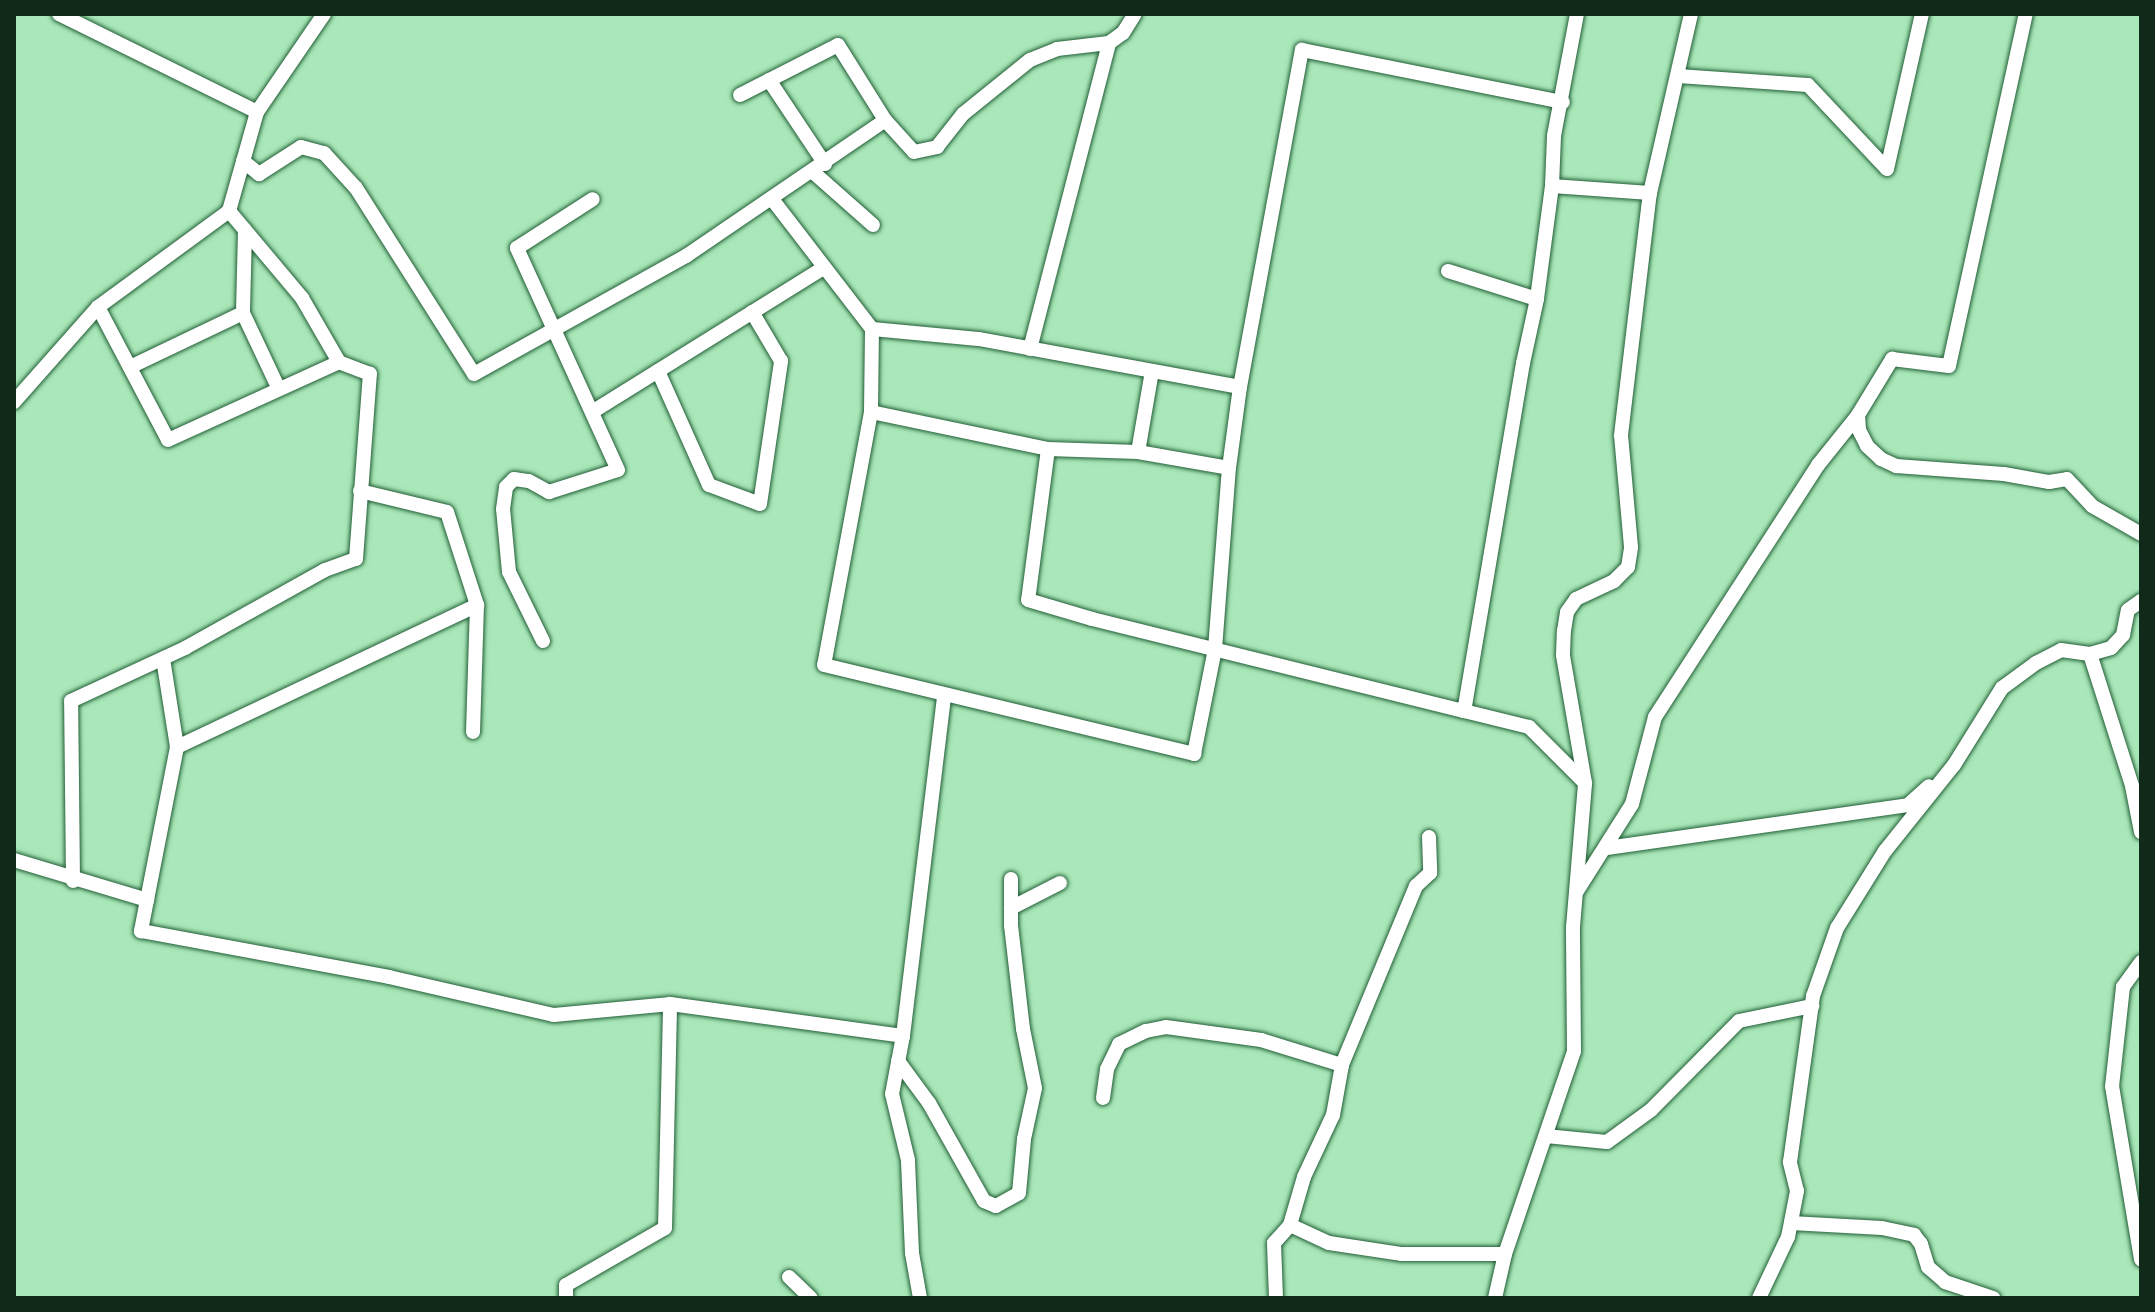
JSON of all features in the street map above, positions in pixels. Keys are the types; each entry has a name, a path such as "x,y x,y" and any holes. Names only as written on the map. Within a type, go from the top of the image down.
{"street":[{"path":"59,14 257,112"},
{"path":"88,28 97,14"},
{"path":"14,402 98,307 229,211 257,112 324,14"},
{"path":"740,95 838,45 885,120 914,152 937,147 963,114 1030,60 1057,49 1109,43 1123,33 1135,14"},
{"path":"1464,711 1523,363 1537,299 1552,186 1554,136 1563,102 1577,14"},
{"path":"1495,1298 1505,1254 1574,1051 1573,927 1585,783 1563,655 1564,631 1567,612 1576,599 1614,581 1628,567 1630,531 1621,435 1650,193 1691,14"},
{"path":"1678,76 1808,85 1887,169 1922,14"},
{"path":"1577,891 1632,804 1655,717 1818,465 1858,415 1892,359 1949,366 2026,14"},
{"path":"1030,349 1109,43"},
{"path":"772,199 872,329 871,412 824,665 1194,754 1215,649 1229,468 1240,387 1302,50 1563,102"},
{"path":"769,80 819,168 873,225"},
{"path":"243,161 259,174 301,147 324,153 356,188 474,374 686,256 885,120"},
{"path":"1552,186 1650,193"},
{"path":"543,641 509,572 503,509 506,487 514,479 529,481 549,492 618,470 517,248 593,199"},
{"path":"73,881 71,701 163,659 325,570 356,559 370,374 339,362 302,298 229,211"},
{"path":"245,230 243,313 278,387"},
{"path":"592,412 823,268"},
{"path":"1448,271 1537,299"},
{"path":"98,307 168,440 278,387 339,362"},
{"path":"658,371 709,485 760,504 781,361 752,312"},
{"path":"130,367 243,313"},
{"path":"872,329 1030,349 1240,387"},
{"path":"1138,452 1152,371"},
{"path":"871,412 1048,449 1138,452 1229,468"},
{"path":"1858,415 1859,430 1867,446 1881,459 1896,466 2004,474 2049,482 2067,479 2092,506 2141,534"},
{"path":"1048,449 1028,600 1529,727 1585,783"},
{"path":"360,491 447,512 477,605 473,732"},
{"path":"1759,1298 1788,1237 1797,1191 1790,1162 1812,1006 1837,928 1857,891 1954,765 2002,688 2036,663 2061,650 2090,654 2111,648 2123,635 2128,610 2141,601"},
{"path":"177,747 477,605"},
{"path":"2090,654 2137,785 2141,832"},
{"path":"163,659 177,747 141,931 389,977 554,1015 670,1004 903,1036"},
{"path":"920,1298 912,1253 908,1160 892,1094 903,1036 944,696"},
{"path":"1607,848 1908,805 1954,765"},
{"path":"1276,1298 1274,1243 1290,1225 1304,1177 1333,1115 1342,1065 1416,886 1430,873 1429,837"},
{"path":"14,860 73,881 147,900"},
{"path":"898,1061 929,1103 984,1201 996,1206 1019,1193 1024,1139 1035,1088 1023,1029 1011,879"},
{"path":"1011,908 1060,883"},
{"path":"2141,962 2123,987 2112,1086 2141,1260"},
{"path":"566,1298 566,1285 665,1228 670,1004"},
{"path":"1546,1136 1607,1142 1651,1110 1739,1021 1812,1006"},
{"path":"1103,1098 1107,1069 1119,1044 1146,1031 1166,1027 1261,1040 1342,1065"},
{"path":"1791,1223 1882,1228 1914,1235 1921,1244 1928,1267 1945,1282 1993,1298"},
{"path":"1290,1225 1329,1243 1402,1254 1505,1254"},
{"path":"789,1277 811,1298"}]}
